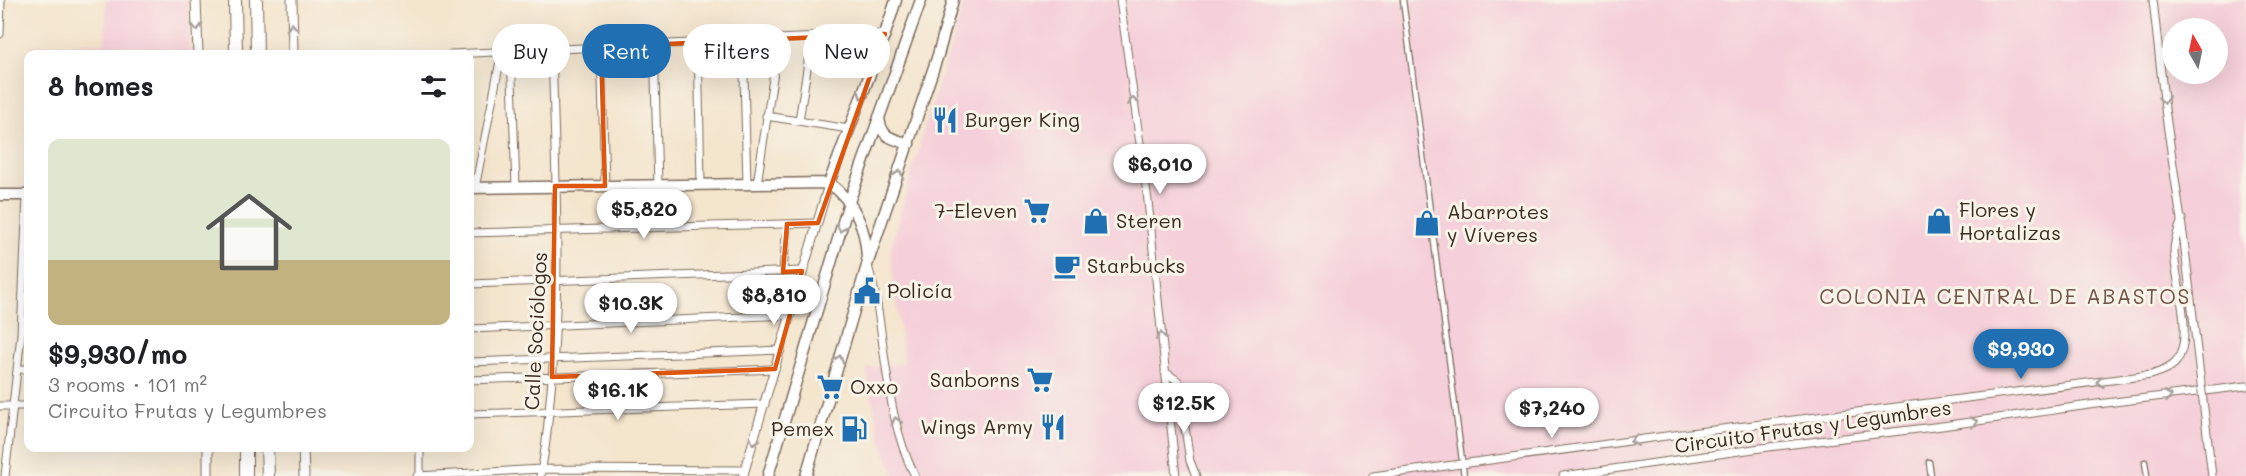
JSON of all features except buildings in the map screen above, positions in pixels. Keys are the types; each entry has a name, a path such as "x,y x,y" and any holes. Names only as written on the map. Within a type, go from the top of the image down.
{"highway":[{"path":"235,0 236,50"},
{"path":"256,0 257,50"},
{"path":"246,452 246,476"},
{"path":"267,452 268,476"}],"main road":[{"path":"196,0 198,50"},
{"path":"292,0 293,50"},
{"path":"888,24 896,0"},
{"path":"768,476 849,202 921,0"},
{"path":"806,476 868,262 938,55 953,0"},
{"path":"829,183 868,78"},
{"path":"880,113 880,126 885,134 909,144"},
{"path":"474,188 829,183 839,190 849,202 863,229 868,262"},
{"path":"0,195 24,195"},
{"path":"208,452 208,476"},
{"path":"303,452 304,476"}],"street":[{"path":"0,34 1,0"},
{"path":"1120,0 1148,201 1176,476"},
{"path":"1403,0 1464,476"},
{"path":"2153,0 2160,68 2182,219 2212,476"},
{"path":"474,53 492,52"},
{"path":"474,179 496,78"},
{"path":"512,78 516,187"},
{"name":"Calle Sociólogos","path":"541,472 556,325 557,230 553,78"},
{"path":"602,78 606,186"},
{"path":"655,78 658,185"},
{"path":"699,78 701,184"},
{"path":"745,78 752,184"},
{"path":"752,184 772,78"},
{"path":"799,121 806,78"},
{"path":"766,116 849,129"},
{"path":"420,452 419,476 541,472 743,473 829,183"},
{"path":"1373,476 2151,375 2175,364 2181,352 2185,334 2174,250 2182,219"},
{"path":"474,233 818,223"},
{"path":"783,272 787,224"},
{"path":"868,262 878,309 891,398 903,444 915,476"},
{"path":"474,284 802,271"},
{"path":"474,329 790,315"},
{"path":"5,476 18,369 24,340"},
{"path":"474,362 781,350"},
{"path":"18,369 24,369"},
{"path":"474,380 775,369"},
{"path":"1165,372 1178,381 1190,461 1196,476"},
{"name":"Circuito Frutas y Legumbres","path":"1563,476 1761,448 2246,386"},
{"path":"474,414 765,404"},
{"path":"0,406 24,406"},
{"path":"1929,462 1931,476"},
{"path":"2145,462 2147,476"}],"highlighted area":[{"path":"885,34 818,223 787,224 783,272 802,271 775,369 552,377 555,186 605,186 601,47"}],"shaded area":[{"path":"106,0 188,0 190,50 31,50 31,46 105,43"},
{"path":"965,0 2246,0 2246,476 896,476 880,437 866,368 904,363 890,250"}],"place":[{"name":"Burger King","path":"945,120"},
{"name":"7-Eleven","path":"1037,211"},
{"name":"Steren","path":"1096,221"},
{"name":"Flores y Hortalizas","path":"1939,221"},
{"name":"Abarrotes y Víveres","path":"1427,223"},
{"name":"Starbucks","path":"1067,266"},
{"name":"Policía","path":"867,291"},
{"name":"Sanborns","path":"1040,380"},
{"name":"Oxxo","path":"830,387"},
{"name":"Wings Army","path":"1053,427"},
{"name":"Pemex","path":"854,429"}],"district":[{"name":"COLONIA CENTRAL DE ABASTOS","path":"2005,297"}]}
